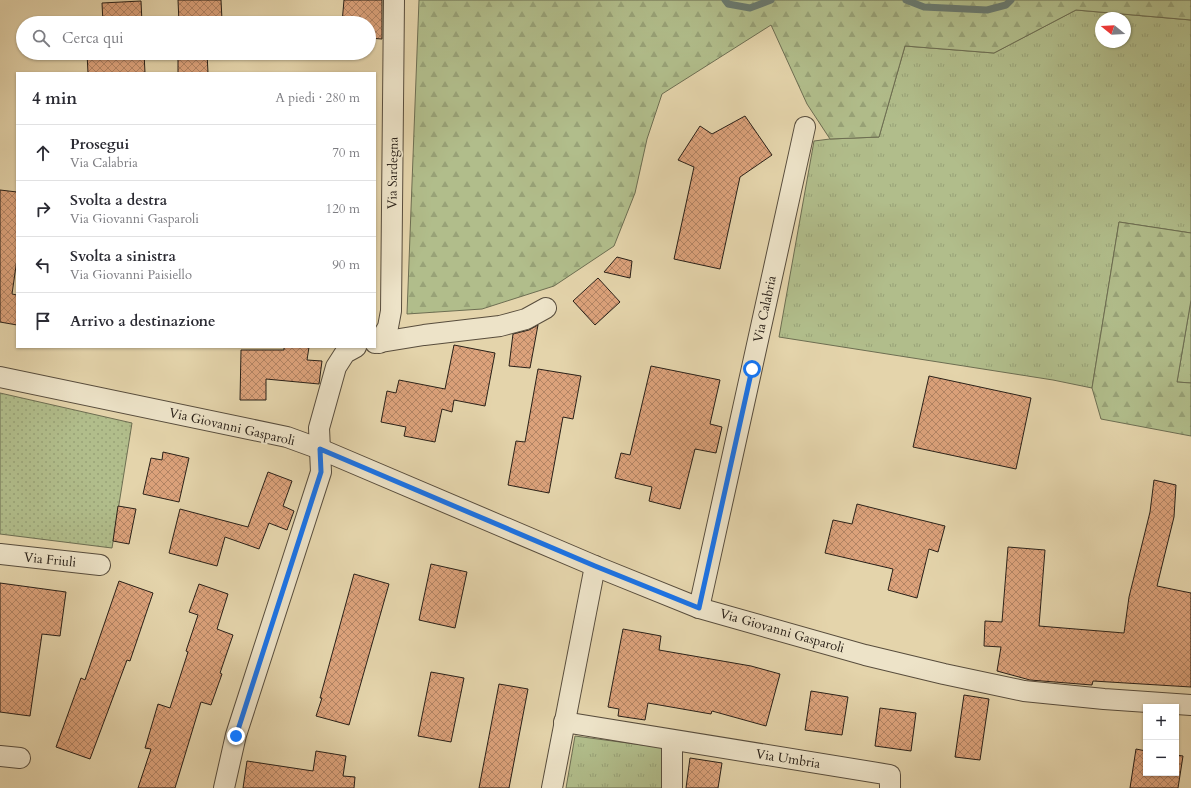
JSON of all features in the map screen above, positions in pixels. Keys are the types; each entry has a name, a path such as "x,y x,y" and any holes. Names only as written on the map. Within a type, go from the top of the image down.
{"street":[{"name":"Via Sardegna","path":"377,343 388,327 391,311 394,0"},
{"name":"Via Calabria","path":"699,608 805,128"},
{"name":"Via Sardegna","path":"377,343 424,335 500,326 526,319 546,308"},
{"path":"224,788 236,736 321,472 320,428 336,368 345,353 354,348"},
{"name":"Via Giovanni Gasparoli","path":"0,378 287,437 320,449 595,566 699,608 865,655 1024,691 1104,699 1191,705"},
{"name":"Via Friuli","path":"0,554 100,565"},
{"path":"552,788 595,566"},
{"name":"Via Umbria","path":"564,722 672,741 890,775 890,788"},
{"path":"672,741 672,788"},
{"path":"0,756 20,758"}],"green space":[{"path":"419,0 1191,0 1191,20 1131,15 1131,12 1076,10 994,53 905,46 879,137 830,139 807,104 771,25 662,94 647,139 635,193 614,246 554,286 482,309 407,314"},
{"path":"1076,10 1099,12 1095,12 1095,48 1131,48 1131,15 1191,20 1191,233 1119,222 1092,388 1053,380 779,337 814,141 879,137 905,46 994,53"},
{"path":"1119,222 1191,233 1191,300 1177,382 1191,383 1191,436 1101,419 1092,388"},
{"path":"1191,300 1191,383 1177,382"},
{"path":"0,393 132,423 112,548 0,534"},
{"path":"575,736 665,748 665,788 566,788"}],"building":[{"path":"178,0 221,0 222,16 179,16"},
{"path":"344,0 382,0 382,39 376,39 376,16 343,16"},
{"path":"141,1 142,16 103,16 102,3"},
{"path":"87,60 144,60 145,72 88,72"},
{"path":"178,60 207,60 208,72 178,72"},
{"path":"745,116 772,155 740,177 720,269 674,259 694,167 678,160 700,126 712,134"},
{"path":"0,190 16,192 16,266 12,294 16,295 16,325 0,322"},
{"path":"617,257 632,261 630,278 604,272"},
{"path":"598,278 620,302 595,325 573,301"},
{"path":"538,325 530,368 509,366 513,334 529,330"},
{"path":"454,345 495,353 485,406 454,400 452,412 442,409 435,442 404,436 406,427 381,422 387,391 396,393 399,380 445,389"},
{"path":"284,348 309,348 307,360 322,361 319,384 266,379 266,400 240,400 241,350 284,350"},
{"path":"651,366 720,380 710,424 722,427 716,453 695,449 680,509 649,501 652,487 615,478 621,453 630,455"},
{"path":"538,369 581,376 573,419 563,417 549,493 508,485 516,441 525,442"},
{"path":"929,376 1031,398 1016,469 913,447"},
{"path":"163,452 189,458 179,502 143,494 151,458 162,460"},
{"path":"268,472 292,481 283,506 294,511 287,530 269,523 259,549 225,537 217,566 169,553 180,509 248,527"},
{"path":"1154,480 1176,485 1174,517 1157,586 1191,593 1191,687 1093,681 1092,685 1030,680 997,671 1001,647 984,646 985,621 1002,622 1008,547 1045,550 1039,626 1124,633 1129,597 1150,512"},
{"path":"857,504 945,526 938,552 929,549 917,598 888,590 893,569 825,553 833,520 852,524"},
{"path":"118,506 136,509 129,544 113,541"},
{"path":"431,564 467,572 455,628 419,620"},
{"path":"354,574 389,584 349,725 316,716"},
{"path":"119,581 153,593 130,661 127,660 90,759 56,747 81,678 85,680"},
{"path":"0,583 66,592 60,636 42,634 30,716 0,712"},
{"path":"199,584 228,594 217,629 233,635 220,673 222,674 211,705 201,702 175,788 138,788 151,749 145,748 158,704 170,708 188,652 186,651 198,615 189,612"},
{"path":"623,629 661,636 659,650 751,666 780,674 766,726 712,711 711,714 648,703 645,720 618,716 619,709 608,707"},
{"path":"431,672 464,678 451,742 418,736"},
{"path":"499,684 528,689 509,788 479,788"},
{"path":"811,691 848,697 842,735 805,730"},
{"path":"964,695 989,699 980,760 955,757"},
{"path":"880,708 916,713 911,751 875,746"},
{"path":"1136,749 1143,750 1143,776 1179,776 1179,755 1183,756 1178,788 1130,788"},
{"path":"316,751 346,756 343,776 355,777 354,788 243,788 247,761 313,771"},
{"path":"690,758 722,763 718,788 686,788"}],"waterway":[{"path":"725,0 728,4 750,8 771,0"},
{"path":"906,0 924,7 987,10 1006,5 1011,0"}],"route":[{"path":"236,736 321,472 320,449 595,566 699,608 752,369"}]}
